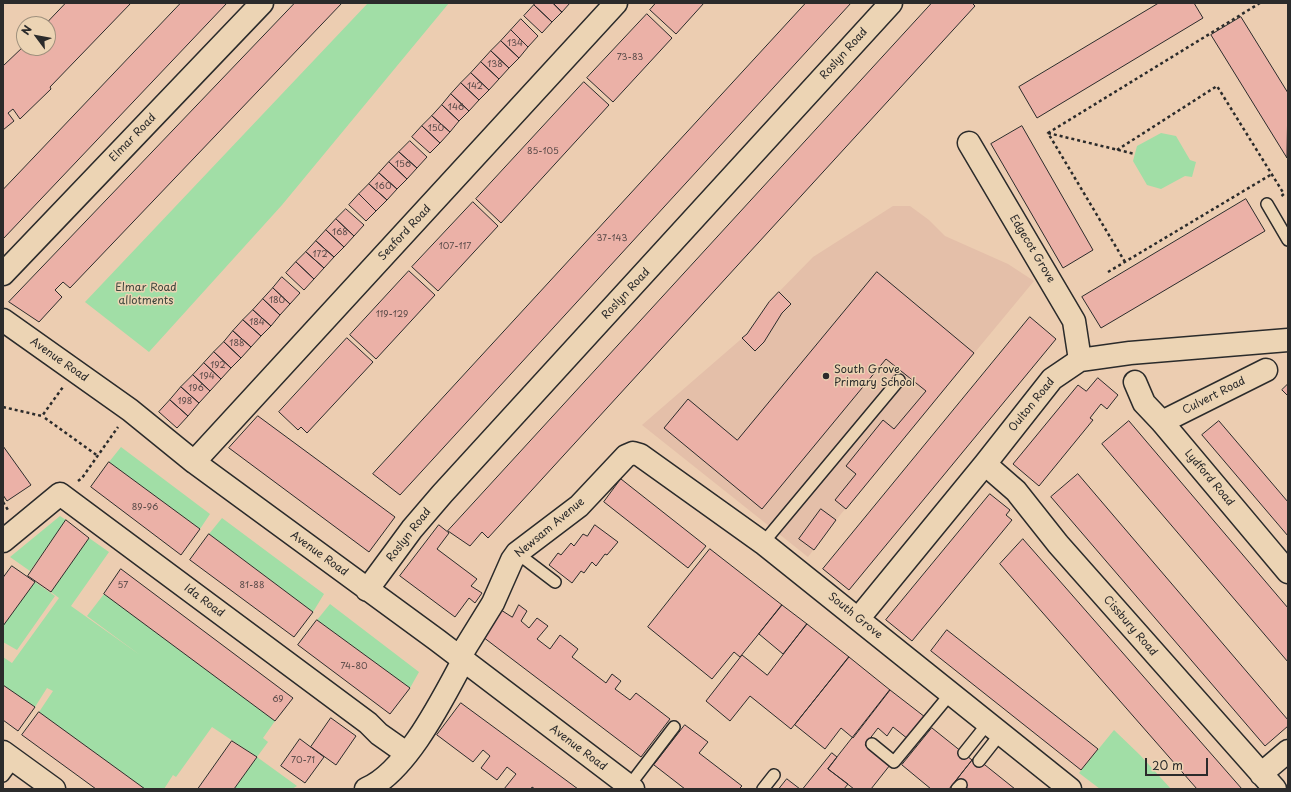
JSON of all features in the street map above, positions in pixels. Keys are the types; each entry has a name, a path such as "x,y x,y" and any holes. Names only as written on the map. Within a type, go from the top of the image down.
{"street":[{"name":"Elmar Road","path":"3,274 262,3"},
{"name":"Seaford Road","path":"194,462 616,3"},
{"name":"Roslyn Road","path":"367,590 412,530 442,494 891,3"},
{"name":"Edgecot Grove","path":"969,143 1074,320 1080,360"},
{"name":"Avenue Road","path":"3,320 130,410 194,462 461,659 631,787"},
{"name":"Oulton Road","path":"858,619 985,464 1052,379 1080,360 1288,340"},
{"name":"Culvert Road","path":"1162,422 1266,370"},
{"name":"Lydford Road","path":"1135,382 1144,402 1288,572"},
{"name":"South Grove","path":"633,453 640,455 763,543 1070,789"},
{"name":"Newsam Avenue","path":"366,789 377,784 394,770 424,729 493,603 512,560 518,553 580,506 626,456 633,453"},
{"name":"Cissbury Road","path":"985,464 1016,491 1058,544 1268,782"},
{"path":"3,542 60,494"},
{"name":"Ida Road","path":"60,494 368,723 379,734 406,754"},
{"path":"1268,782 1288,751"},
{"path":"7,763 54,789"}],"lane":[{"path":"1267,204 1288,240"},
{"path":"763,543 899,380"},
{"path":"518,553 555,582"},
{"path":"872,744 894,762 951,693"},
{"path":"631,787 674,727"},
{"path":"964,753 995,728"},
{"path":"979,761 995,728"},
{"path":"763,789 774,775"}],"path":[{"path":"1048,133 1260,3"},
{"path":"1117,150 1217,86 1284,194 1267,204"},
{"path":"1048,133 1135,154"},
{"path":"1048,133 1125,262"},
{"path":"1108,272 1272,174"},
{"path":"3,407 42,416 63,387"},
{"path":"60,494 82,478 130,410"},
{"path":"45,418 98,456"}],"shaded area":[{"name":"South Grove Primary School","path":"893,206 910,206 929,220 945,236 1008,264 1034,281 836,520 808,557 642,425 747,334 769,302 813,257"}],"green space":[{"name":"Elmar Road allotments","path":"368,3 449,3 282,205 149,352 85,302"},
{"path":"1161,133 1176,136 1190,160 1196,162 1192,177 1185,176 1161,189 1147,185 1133,161 1137,146"},
{"path":"121,447 210,514 200,529 109,462"},
{"path":"60,516 66,520 30,571 10,557"},
{"path":"222,518 324,594 313,612 209,534"},
{"path":"89,538 109,552 71,606 140,655 87,616 104,594 275,721 263,738 268,742 257,757 212,727 176,777 173,775 164,789 145,789 39,712 53,691 47,688 35,707 3,685 3,657 12,663 59,598 51,592"},
{"path":"35,582 55,596 17,650 3,642 3,626"},
{"path":"330,604 419,672 410,688 317,620"},
{"path":"1114,730 1140,755 1171,789 1100,789 1079,773"},
{"path":"257,757 297,786 292,789 234,789"}],"building":[{"path":"66,3 131,3 50,87 51,89 20,119 13,109 8,113 14,121 3,130 3,66 16,54 16,56 56,56 56,16 54,16"},
{"path":"181,3 227,3 3,239 3,190"},
{"path":"295,3 342,3 70,288 63,282 55,290 62,297 39,322 9,302"},
{"path":"536,3 553,3 562,12 552,22 534,5"},
{"path":"553,3 570,3 562,12"},
{"path":"656,3 704,3 676,34 650,10"},
{"path":"806,3 851,3 400,495 373,474"},
{"path":"932,3 972,3 975,6 488,538 482,532 470,546 448,531"},
{"path":"1159,3 1194,3 1203,18 1037,118 1019,87"},
{"path":"534,5 552,22 542,33 524,16"},
{"path":"647,14 672,38 613,102 587,78"},
{"path":"1241,17 1288,93 1287,158 1211,35"},
{"path":"521,19 538,36 528,47 511,30"},
{"path":"511,30 528,47 519,58 501,41"},
{"path":"501,41 519,58 509,68 491,51"},
{"path":"491,51 509,68 499,79 481,62"},
{"path":"481,62 499,79 489,90 471,73"},
{"path":"471,73 489,90 479,100 461,83"},
{"path":"584,82 609,105 501,223 476,199"},
{"path":"461,83 479,100 469,111 451,94"},
{"path":"451,94 469,111 459,121 442,105"},
{"path":"442,105 459,121 450,132 432,116"},
{"path":"432,116 450,132 440,143 422,126"},
{"path":"422,126 440,143 430,153 412,137"},
{"path":"1022,126 1093,250 1063,268 991,144"},
{"path":"410,141 427,157 417,168 399,152"},
{"path":"399,152 417,168 407,179 389,162"},
{"path":"389,162 407,179 397,189 379,173"},
{"path":"379,173 397,189 387,200 369,184"},
{"path":"369,184 387,200 376,211 359,194"},
{"path":"359,194 376,211 366,221 349,205"},
{"path":"1246,199 1265,231 1101,328 1082,297"},
{"path":"473,202 498,226 438,291 412,267"},
{"path":"346,209 364,225 354,236 336,219"},
{"path":"336,219 354,236 344,247 326,230"},
{"path":"326,230 344,247 334,257 316,241"},
{"path":"316,241 334,257 324,268 306,252"},
{"path":"306,252 324,268 314,279 296,262"},
{"path":"296,262 314,279 304,290 286,273"},
{"path":"409,271 435,295 376,359 350,335"},
{"path":"877,272 974,353 846,509 835,500 856,474 846,466 883,420 894,429 926,391 886,359 762,509 664,428 688,399 737,440"},
{"path":"282,277 300,293 290,304 273,288"},
{"path":"273,288 290,304 280,315 263,299"},
{"path":"779,292 791,304 782,313 764,342 755,351 742,338 747,334 769,302"},
{"path":"263,299 280,315 271,326 253,310"},
{"path":"253,310 271,326 261,336 243,320"},
{"path":"1030,317 1056,339 849,590 823,569"},
{"path":"243,320 261,336 251,347 233,331"},
{"path":"233,331 251,347 241,358 224,342"},
{"path":"347,338 373,362 307,433 301,427 298,430 279,412"},
{"path":"224,342 241,358 231,368 214,352"},
{"path":"214,352 231,368 221,379 204,363"},
{"path":"204,363 221,379 210,391 193,375"},
{"path":"193,375 210,391 199,403 181,387"},
{"path":"1098,378 1118,395 1107,409 1101,404 1090,418 1093,420 1039,486 1013,464 1078,385 1086,391"},
{"path":"1288,384 1288,396 1282,390"},
{"path":"181,387 199,403 188,416 170,400"},
{"path":"170,400 188,416 177,428 159,412"},
{"path":"258,416 395,517 369,552 229,448"},
{"path":"1129,421 1288,608 1288,662 1102,444"},
{"path":"1219,421 1288,502 1288,536 1202,435"},
{"path":"3,446 31,485 7,501 3,495"},
{"path":"109,462 200,529 181,555 91,487"},
{"path":"1078,474 1288,720 1288,726 1265,746 1051,497"},
{"path":"621,479 706,546 688,568 604,502"},
{"path":"990,494 1010,510 1006,515 1012,520 912,641 886,620"},
{"path":"821,509 836,520 814,550 799,539"},
{"path":"66,520 89,538 51,592 28,576"},
{"path":"439,525 449,533 437,549 477,579 471,586 482,593 475,603 469,598 455,617 400,576"},
{"path":"595,525 618,542 607,555 605,554 596,566 592,562 584,573 581,571 572,583 549,565 558,553 561,555 571,543 574,546 583,534 587,536"},
{"path":"209,534 313,612 294,637 190,560"},
{"path":"1023,539 1242,789 1197,789 1000,564"},
{"path":"710,549 782,605 740,657 734,652 712,679 648,627"},
{"path":"12,566 35,582 3,626 3,578"},
{"path":"121,569 293,698 275,721 104,594"},
{"path":"519,605 527,611 521,621 529,628 537,618 548,626 537,639 550,649 560,635 578,649 572,657 606,683 612,674 621,681 615,689 630,700 636,693 670,719 641,757 483,637 501,610 512,617"},
{"path":"782,605 807,624 783,654 759,634"},
{"path":"317,620 410,688 390,714 298,645"},
{"path":"807,624 849,657 791,729 750,696 730,721 706,701 742,655 767,675"},
{"path":"947,630 1098,749 1081,770 931,651"},
{"path":"849,657 890,690 853,738 841,728 825,749 795,725"},
{"path":"3,685 35,707 18,731 3,720"},
{"path":"890,690 925,717 908,739 893,727 887,736 878,728 865,745 890,765 871,789 854,789 828,769"},
{"path":"461,703 578,789 535,789 532,787 531,789 504,789 516,774 507,767 497,780 481,768 490,756 483,750 473,762 437,735"},
{"path":"39,712 145,789 96,789 22,735"},
{"path":"331,718 356,736 336,765 311,747"},
{"path":"685,725 708,742 699,753 742,786 739,789 685,789 654,765"},
{"path":"932,728 972,760 949,789 931,789 902,765"},
{"path":"300,739 324,757 305,783 281,766"},
{"path":"232,741 257,757 234,789 198,789"},
{"path":"832,753 837,757 828,769 848,784 844,789 803,789"},
{"path":"975,757 1015,789 966,789 956,781"},
{"path":"787,779 800,789 779,789"}],"place":[{"name":"South Grove Primary School","path":"826,376"}]}
